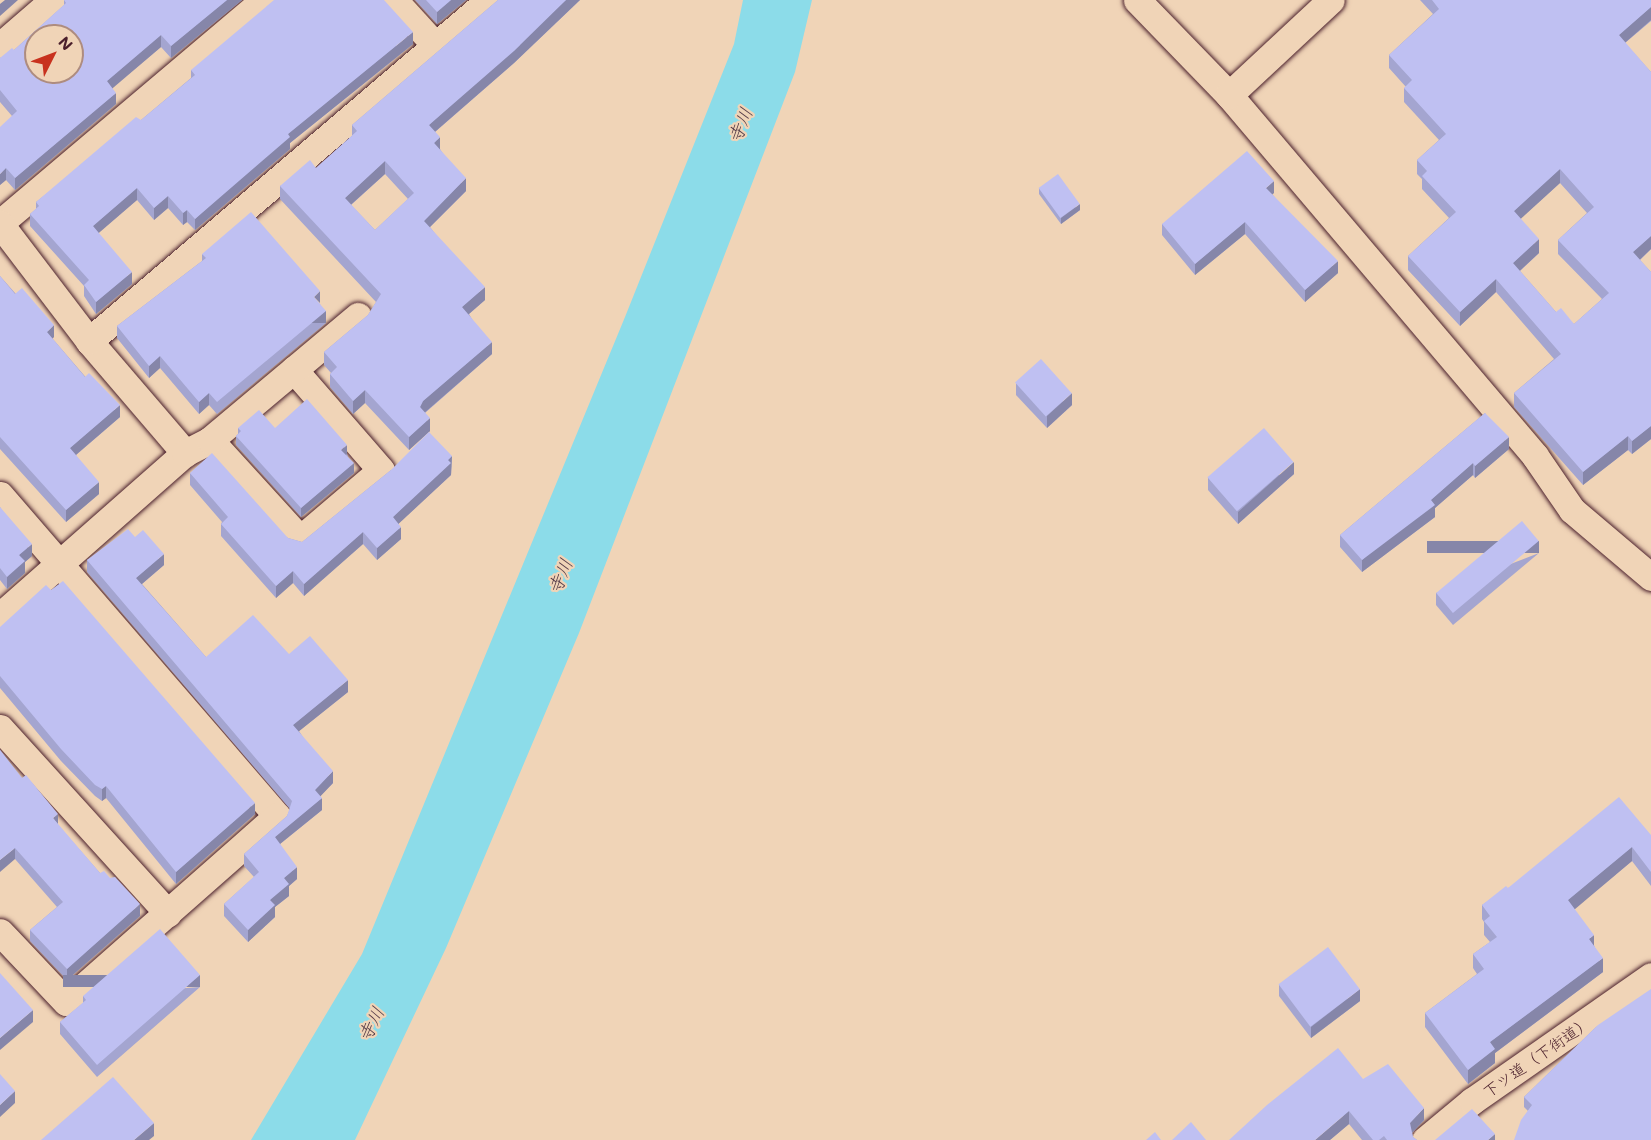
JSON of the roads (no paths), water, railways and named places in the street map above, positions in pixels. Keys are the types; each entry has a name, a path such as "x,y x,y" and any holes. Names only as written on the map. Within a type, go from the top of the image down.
{"street":[{"path":"0,46 53,0"},
{"path":"185,453 89,341 0,223 264,0"},
{"path":"394,0 436,46"},
{"path":"89,341 489,0"},
{"path":"1137,0 1229,95 1535,456 1572,510 1651,578"},
{"path":"1229,95 1331,0"},
{"path":"0,616 59,567 185,453 210,440 358,315"},
{"path":"210,440 300,539 381,470 294,370"},
{"path":"0,495 59,567 277,816 66,1002 0,932"},
{"path":"0,728 168,913"},
{"name":"下ツ道（下街道）","path":"1425,1140 1472,1101 1651,976"}],"water":[{"name":"寺川","path":"743,0 812,0 795,72 579,633 446,948 355,1140 251,1140 362,954 625,317 734,44"}]}
